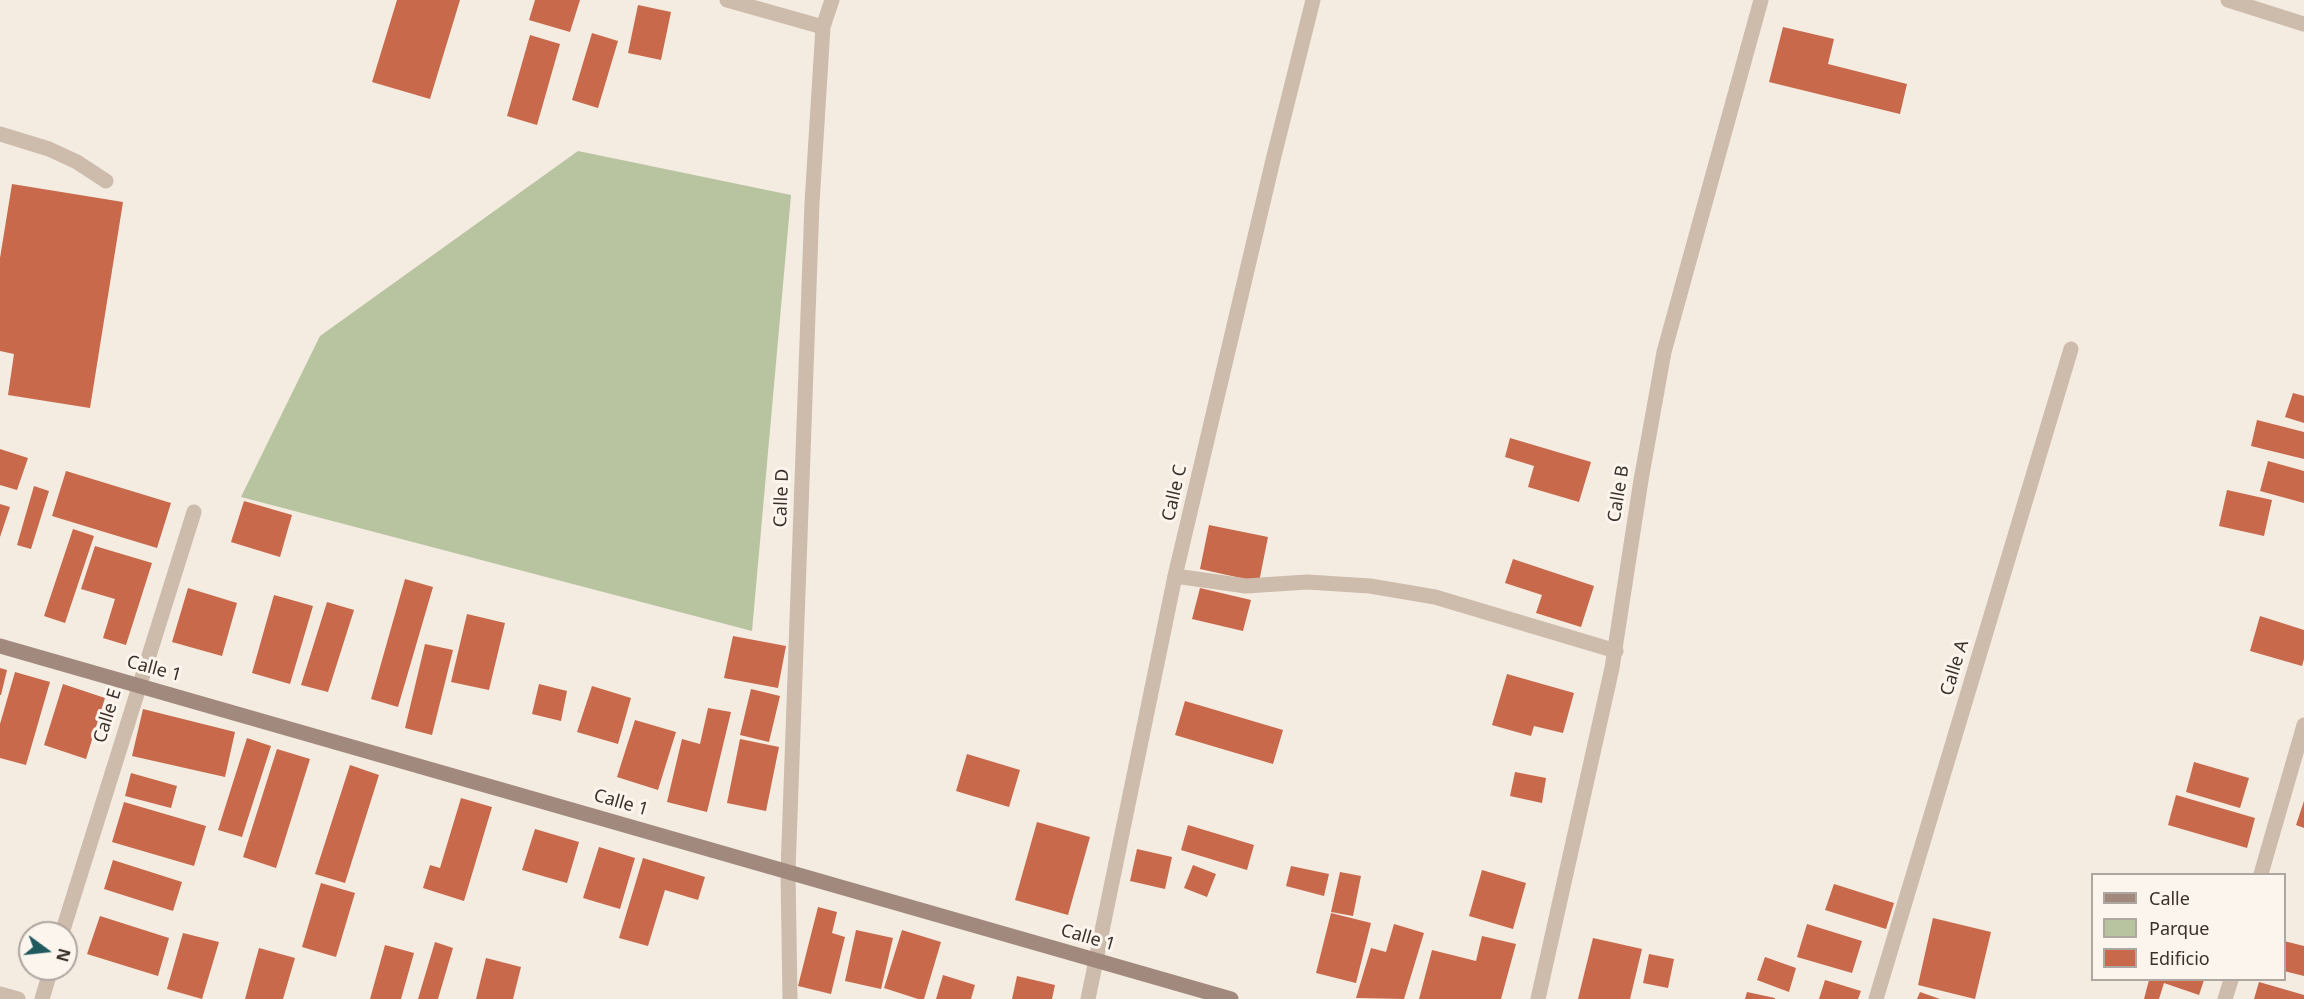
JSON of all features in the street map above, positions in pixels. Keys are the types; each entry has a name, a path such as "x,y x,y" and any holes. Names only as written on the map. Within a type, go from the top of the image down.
{"street":[{"path":"727,0 823,27"},
{"name":"Calle D","path":"790,999 788,871 813,203 823,27 832,0"},
{"name":"Calle C","path":"1089,999 1175,576 1267,183 1313,0"},
{"name":"Calle B","path":"1538,999 1616,651 1641,480 1664,352 1761,0"},
{"path":"2228,0 2304,24"},
{"path":"0,134 49,149 77,162 106,181"},
{"name":"Calle A","path":"1876,999 2071,349"},
{"name":"Calle E","path":"66,921 194,512"},
{"path":"1175,576 1246,586 1307,582 1371,586 1435,597 1616,651"},
{"name":"Calle 1","path":"0,646 1231,999"},
{"path":"2261,873 2304,725"},
{"path":"42,999 47,981"},
{"path":"2225,999 2231,981"},
{"path":"0,994 18,999"}],"green space":[{"path":"578,151 791,195 752,631 241,497 320,336"}],"building":[{"path":"397,0 460,0 430,99 372,82"},
{"path":"535,0 580,0 570,32 529,20"},
{"path":"638,5 671,12 661,60 628,53"},
{"path":"1783,27 1834,39 1828,64 1907,84 1900,114 1769,82"},
{"path":"592,33 618,41 598,108 572,100"},
{"path":"530,35 560,44 537,125 507,116"},
{"path":"12,184 123,202 90,408 8,395 14,354 0,351 0,258"},
{"path":"2293,393 2304,396 2304,423 2285,417"},
{"path":"2257,420 2304,432 2304,459 2251,446"},
{"path":"1510,438 1591,462 1579,502 1528,487 1534,466 1505,457"},
{"path":"0,449 28,458 17,490 0,485"},
{"path":"2268,461 2304,471 2304,503 2260,491"},
{"path":"66,471 171,503 157,548 52,516"},
{"path":"34,486 49,491 31,549 17,545"},
{"path":"2227,490 2272,500 2264,536 2219,526"},
{"path":"244,501 292,515 280,557 231,542"},
{"path":"0,504 10,507 0,537"},
{"path":"1209,525 1268,537 1259,582 1200,569"},
{"path":"73,529 94,536 65,623 44,616"},
{"path":"95,546 152,563 126,645 103,638 115,599 81,589"},
{"path":"1513,559 1594,586 1581,627 1536,613 1542,595 1505,583"},
{"path":"405,579 433,587 398,707 371,699"},
{"path":"188,588 237,603 222,656 172,642"},
{"path":"1200,588 1251,600 1243,631 1192,619"},
{"path":"274,595 313,606 290,684 252,673"},
{"path":"327,602 354,610 328,692 301,685"},
{"path":"467,614 505,623 489,690 451,682"},
{"path":"2260,616 2304,630 2302,666 2250,651"},
{"path":"733,636 786,646 778,688 724,678"},
{"path":"425,644 453,650 432,735 405,728"},
{"path":"0,668 7,670 1,695 0,695"},
{"path":"15,672 50,682 26,765 0,758 0,724"},
{"path":"1507,674 1574,693 1563,733 1534,726 1531,736 1492,725"},
{"path":"63,684 105,698 86,759 44,745"},
{"path":"539,684 567,691 561,721 532,714"},
{"path":"592,686 631,698 618,744 577,732"},
{"path":"751,689 780,696 769,742 740,735"},
{"path":"1185,701 1283,730 1273,764 1175,735"},
{"path":"708,708 731,712 707,812 667,802 682,739 700,744"},
{"path":"143,709 235,732 225,777 132,756"},
{"path":"635,720 676,732 658,790 617,777"},
{"path":"247,738 271,746 242,837 218,830"},
{"path":"740,739 779,747 766,811 727,803"},
{"path":"277,749 310,759 276,868 243,857"},
{"path":"967,754 1020,770 1009,807 956,791"},
{"path":"2194,762 2249,778 2240,808 2186,792"},
{"path":"350,765 379,775 345,883 315,874"},
{"path":"1515,772 1546,778 1542,803 1510,796"},
{"path":"131,773 177,786 171,808 125,796"},
{"path":"2176,795 2255,818 2247,848 2168,825"},
{"path":"461,798 492,807 464,901 423,888 430,865 440,868"},
{"path":"2304,801 2304,828 2296,825"},
{"path":"124,802 206,826 194,866 112,842"},
{"path":"1037,822 1090,837 1068,915 1015,900"},
{"path":"1188,825 1254,845 1247,870 1181,850"},
{"path":"535,829 579,842 567,883 522,870"},
{"path":"599,847 635,858 620,909 583,898"},
{"path":"1137,849 1172,857 1165,889 1130,881"},
{"path":"643,858 705,877 698,900 665,890 648,946 619,938"},
{"path":"113,860 182,882 173,911 104,889"},
{"path":"1193,865 1216,874 1207,897 1184,888"},
{"path":"1291,866 1329,874 1324,896 1286,886"},
{"path":"1482,870 1526,883 1513,929 1469,916"},
{"path":"1340,872 1361,876 1353,916 1331,912"},
{"path":"321,883 355,893 336,957 302,947"},
{"path":"1834,884 1894,903 1886,929 1825,910"},
{"path":"818,907 837,912 832,933 845,937 831,994 798,986"},
{"path":"1331,913 1371,923 1356,983 1316,973"},
{"path":"100,916 169,938 158,976 87,954"},
{"path":"1933,918 1991,932 1975,999 1918,985"},
{"path":"1394,924 1424,933 1404,999 1356,998 1371,948 1386,952"},
{"path":"1807,924 1862,941 1852,973 1797,957"},
{"path":"856,930 893,938 881,989 845,981"},
{"path":"902,930 941,942 924,999 884,988"},
{"path":"183,933 219,942 202,999 167,989"},
{"path":"1482,936 1516,944 1501,999 1419,999 1432,950 1476,961"},
{"path":"1593,938 1642,949 1630,999 1578,999"},
{"path":"435,942 453,948 438,999 418,999"},
{"path":"2286,942 2304,946 2304,976 2286,972"},
{"path":"385,945 414,953 401,999 370,999"},
{"path":"259,948 295,958 283,999 245,999"},
{"path":"1649,954 1674,959 1668,988 1643,983"},
{"path":"1765,957 1796,968 1789,992 1757,980"},
{"path":"486,958 521,967 513,999 476,999"},
{"path":"943,975 975,985 971,999 936,999"},
{"path":"1017,976 1055,985 1052,999 1012,999"},
{"path":"1825,980 1861,991 1858,999 1819,999"},
{"path":"2149,981 2204,981 2199,995 2164,983 2159,999 2144,999"},
{"path":"2259,982 2304,995 2304,999 2254,999"},
{"path":"1747,992 1775,998 1775,999 1745,999"},
{"path":"1920,992 1940,999 1917,999"}]}
